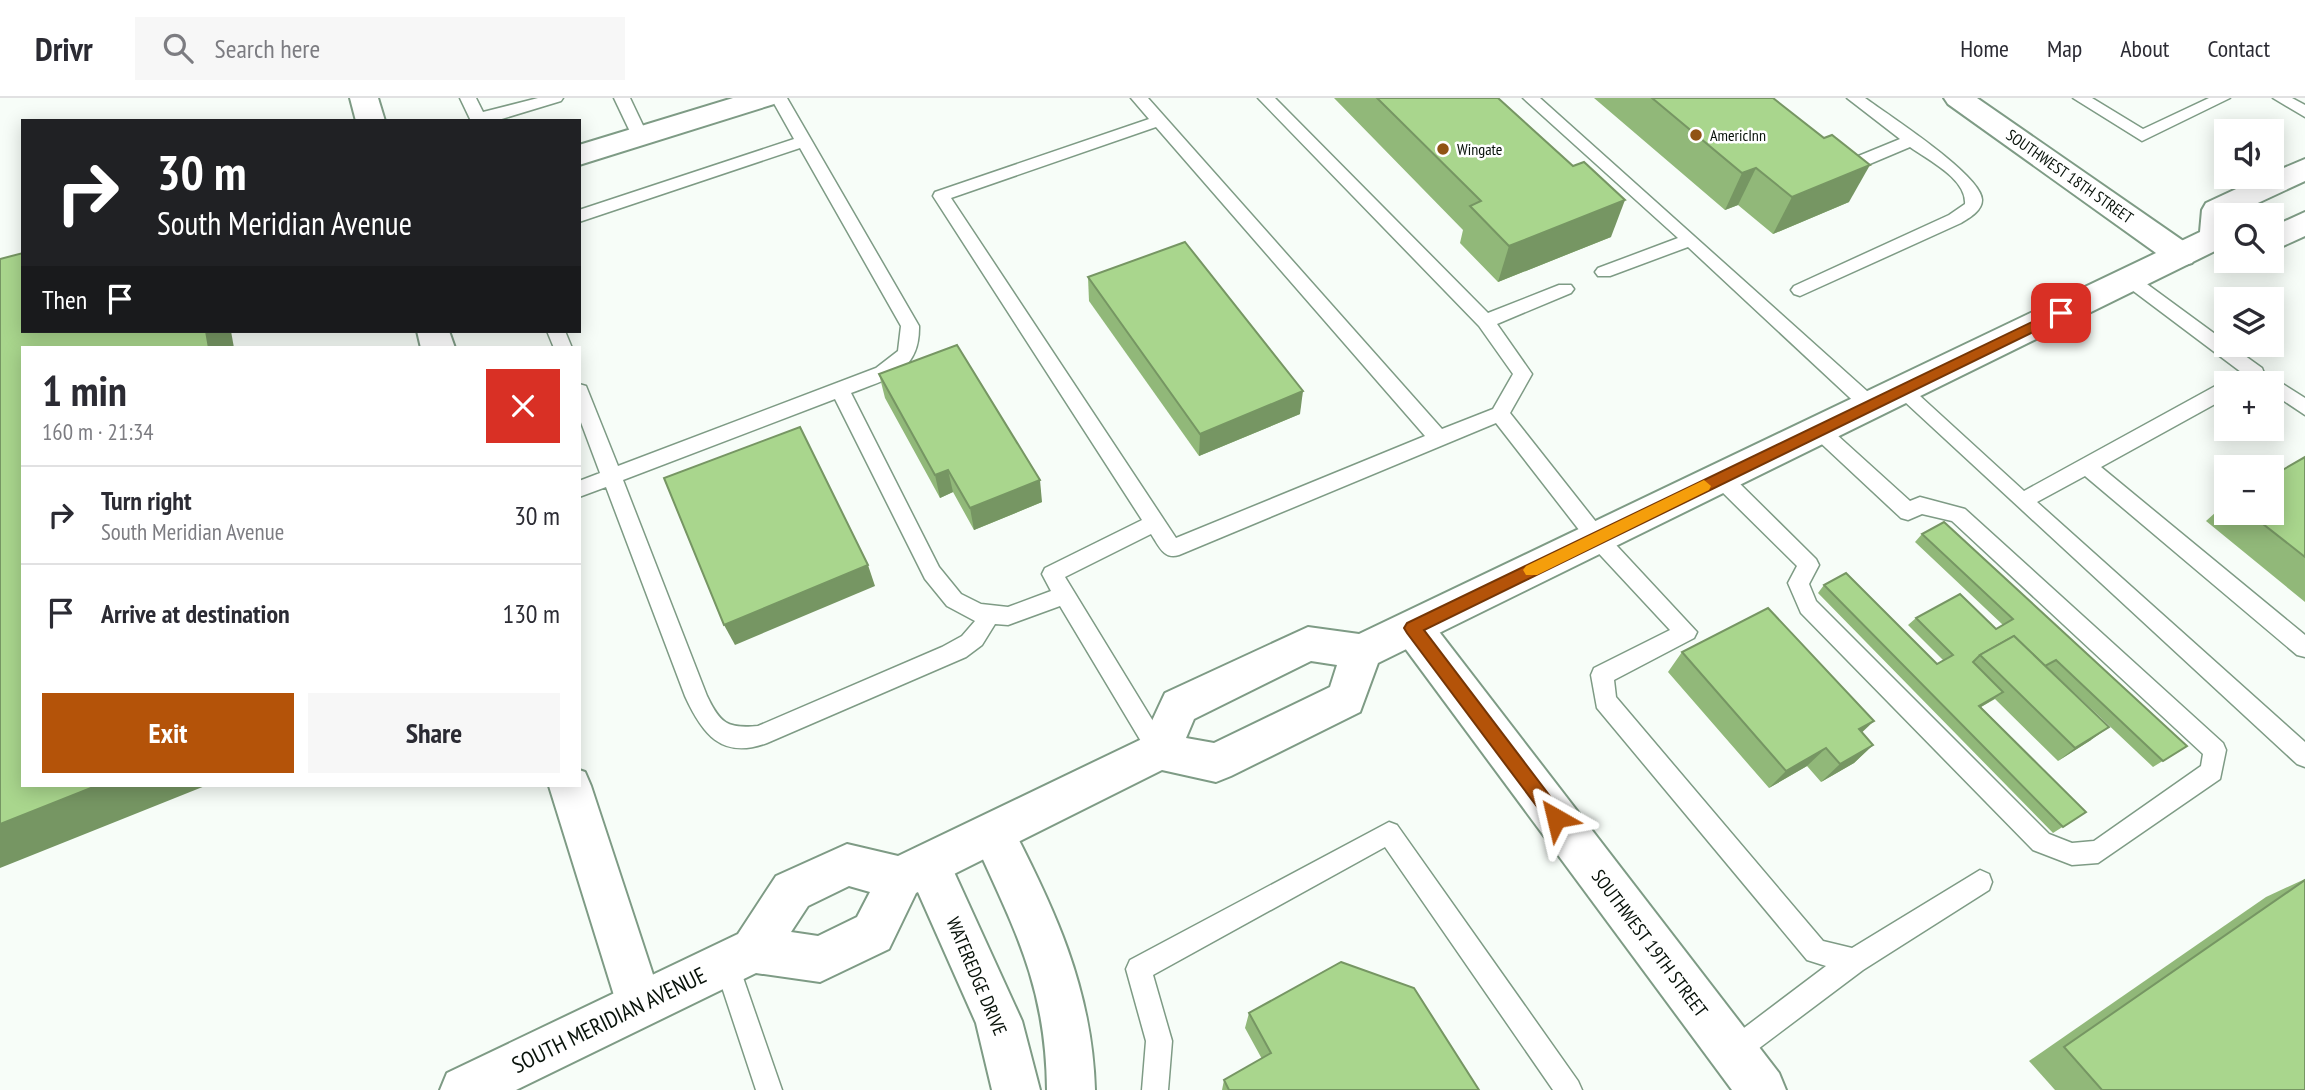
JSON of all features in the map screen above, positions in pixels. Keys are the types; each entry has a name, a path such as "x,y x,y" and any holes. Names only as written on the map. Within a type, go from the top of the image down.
{"main road":[{"path":"581,154 764,98"},
{"name":"SOUTHWEST 18TH STREET","path":"1958,98 2181,255"},
{"path":"2232,203 2305,169"},
{"path":"2284,234 2305,223"},
{"path":"1159,751 1179,706 1308,644 1362,652 2130,279 2214,242"},
{"name":"SOUTHWEST 19TH STREET","path":"1413,628 1762,1090"},
{"path":"740,957 820,959 873,933 914,871 1159,751 1216,763 1346,699 1362,652"},
{"path":"570,787 640,1005"},
{"path":"993,833 1034,913 1062,995 1071,1090"},
{"path":"740,957 792,891 847,864 914,871"},
{"name":"WATEREDGE DRIVE","path":"914,871 999,1021 1016,1090"},
{"name":"SOUTH MERIDIAN AVENUE","path":"464,1090 740,957"}],"lane":[{"path":"468,98 477,117 490,117 555,98"},
{"path":"622,98 640,136"},
{"path":"581,488 883,373 904,359 910,344 910,326 779,98"},
{"path":"1139,98 1439,438"},
{"path":"1158,121 941,197 1172,549 1500,414 1523,374 1485,321 1266,98"},
{"path":"1531,98 1691,240 1886,398 2022,501 2305,757"},
{"path":"1800,290 1971,211 1975,202 1972,190 1959,175 1855,98"},
{"path":"2081,98 2142,136 2222,98"},
{"path":"2281,98 2305,112"},
{"path":"1828,175 1912,140"},
{"path":"581,215 804,141"},
{"path":"1604,272 1691,240"},
{"path":"2130,279 2254,371"},
{"path":"1485,321 1565,289"},
{"path":"840,390 932,573 954,600 978,612 1008,616 1065,595"},
{"path":"2284,393 2305,408"},
{"path":"581,396 696,696 709,724 723,736 739,739 760,736 950,654 969,645 980,635 989,614"},
{"path":"2022,501 2214,396"},
{"path":"1500,414 1597,538 1686,632 1602,675 1605,701 1816,951 1854,961"},
{"path":"1721,478 1809,565 1798,583 1808,607 2040,842 2072,854 2098,852 2212,772 2215,750 1958,515 1920,506 1908,512 1819,430"},
{"path":"2087,466 2305,648"},
{"path":"1155,523 1052,574 1159,751"},
{"path":"1155,1090 1159,1041 1139,969 1389,833 1569,1090"},
{"path":"1733,1052 1854,961 1980,882"},
{"path":"740,957 769,1090"}],"building":[{"path":"1377,98 1498,98 1573,166 1584,162 1625,200 1509,246 1470,206 1481,201"},
{"path":"1652,98 1773,98 1824,138 1832,135 1870,165 1792,197 1756,168 1742,173"},
{"path":"1185,242 1303,391 1200,434 1088,277"},
{"path":"21,254 21,333 206,333 209,346 21,346 21,787 93,787 0,824 0,259"},
{"path":"957,345 1040,480 970,508 948,470 935,475 879,374"},
{"path":"800,427 868,565 724,625 664,478"},
{"path":"2305,457 2305,557 2264,525 2284,525 2284,469"},
{"path":"1944,522 2187,746 2163,761 2056,660 2045,666 2014,636 1980,655 1973,662 2003,692 1979,706 2086,812 2063,827 1824,585 1846,573 1937,664 1953,655 1916,618 1960,594 1996,629 2013,619 1922,534"},
{"path":"1768,608 1874,721 1859,729 1873,745 1840,764 1826,748 1786,771 1682,652"},
{"path":"2014,636 2109,727 2075,748 1980,655"},
{"path":"2305,880 2305,1090 2102,1090 2064,1047"},
{"path":"1341,962 1414,988 1479,1090 1229,1090 1224,1080 1271,1053 1249,1013"}],"slow traffic":[{"path":"1531,570 1704,486"}],"place":[{"name":"AmericInn","path":"1696,135"},
{"name":"Wingate","path":"1443,149"}],"route":[{"path":"1556,818 1413,628 2061,313"}]}
